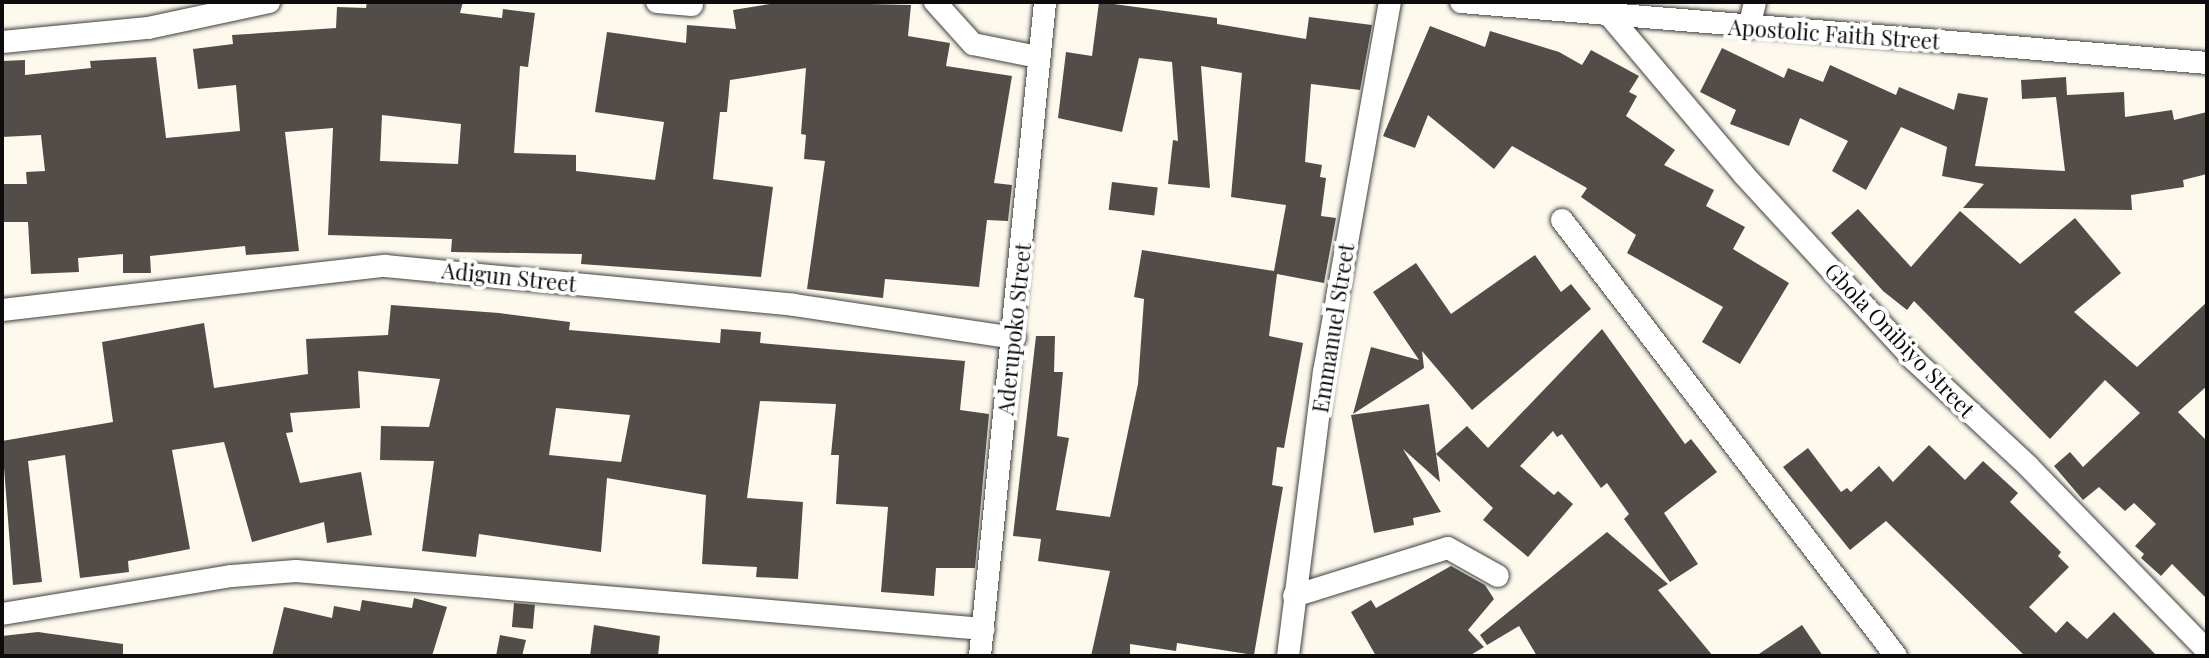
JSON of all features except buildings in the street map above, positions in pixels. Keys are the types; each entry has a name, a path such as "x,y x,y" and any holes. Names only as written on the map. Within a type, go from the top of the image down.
{"street":[{"path":"657,2 692,5"},
{"path":"935,2 973,44 1038,57"},
{"name":"Aderupoko Street","path":"980,656 1015,338 1045,2"},
{"name":"Emmanuel Street","path":"1288,656 1324,372 1390,2"},
{"name":"Apostolic Faith Street","path":"1461,2 1749,28 2207,63"},
{"path":"1749,28 1755,2"},
{"path":"2,42 148,28 258,4"},
{"name":"Gbola Onibiyo Street","path":"1609,15 1744,175 1913,359 2028,466 2207,651"},
{"path":"1562,220 1896,656"},
{"name":"Adigun Street","path":"2,310 385,266 794,305 1015,338"},
{"path":"1294,596 1448,548 1498,576"},
{"path":"2,614 232,576 296,571 984,629"}]}
